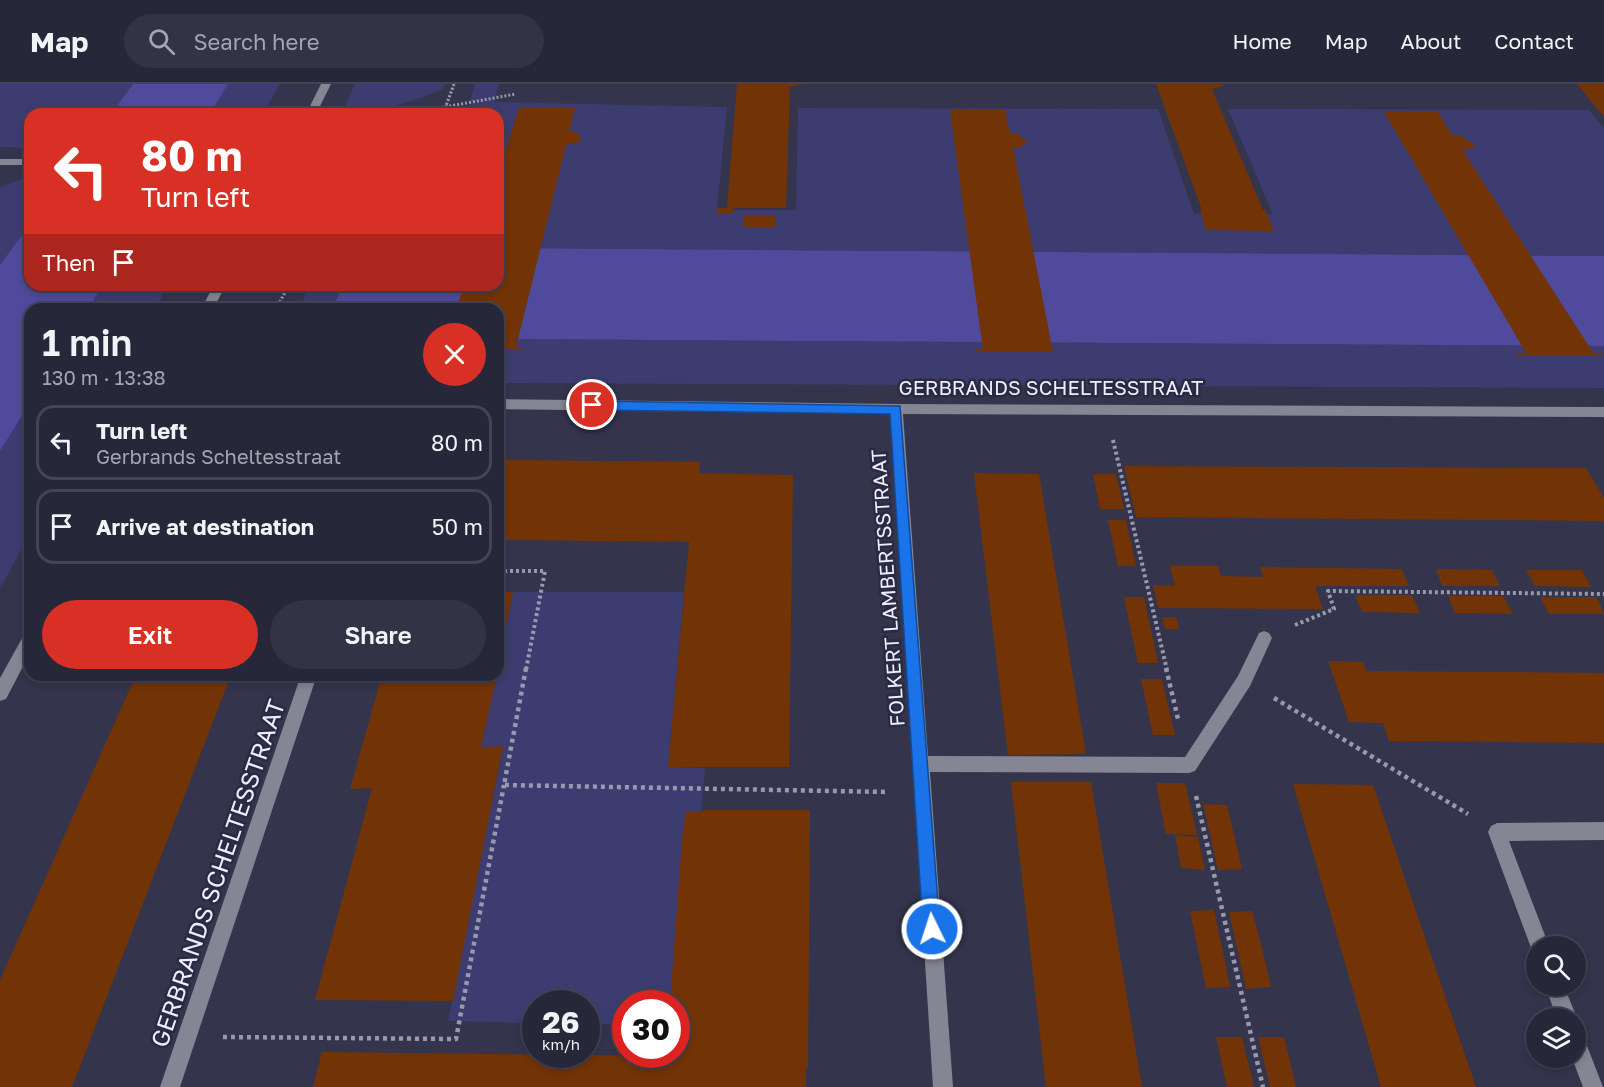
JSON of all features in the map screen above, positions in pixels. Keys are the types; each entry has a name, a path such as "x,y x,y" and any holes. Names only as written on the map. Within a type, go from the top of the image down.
{"street":[{"path":"314,108 326,84"},
{"path":"0,162 24,162"},
{"name":"GERBRANDS SCHELTESSTRAAT","path":"504,404 896,409 1604,412"},
{"name":"FOLKERT LAMBERTSSTRAAT","path":"896,409 943,1087"},
{"path":"920,764 1189,765 1244,681 1264,638"},
{"path":"0,694 24,649"},
{"name":"GERBRANDS SCHELTESSTRAAT","path":"170,1087 307,681"},
{"path":"1536,936 1497,832 1604,831"},
{"path":"1586,1068 1593,1087"}],"path":[{"path":"446,106 454,84"},
{"path":"436,108 516,94"},
{"path":"187,1037 456,1039 544,572 504,571"},
{"path":"1264,638 1334,609 1328,591 1604,594"},
{"path":"1244,681 1497,832"},
{"path":"504,785 922,793"}],"shaded area":[{"path":"0,84 133,84 115,108 24,108 24,148 0,147"},
{"path":"133,84 228,84 214,108 115,108"},
{"path":"228,84 280,84 266,108 214,108"},
{"path":"355,84 445,84 443,89 393,106 344,108"},
{"path":"475,84 499,84 494,102 727,107 717,210 796,210 798,108 1158,109 1194,214 1273,214 1228,109 1589,110 1604,128 1604,256 504,248 504,108 466,108"},
{"path":"24,178 24,232 0,265 0,187"},
{"path":"24,232 24,291 99,291 92,303 24,303 24,413 0,451 0,265"},
{"path":"504,248 1604,256 1604,346 504,339 504,303 335,303 340,291 504,291"},
{"path":"99,291 165,291 158,303 92,303"},
{"path":"307,291 340,291 335,303 302,303"},
{"path":"504,339 1604,346 1604,388 504,383"},
{"path":"24,413 24,545 0,588 0,451"},
{"path":"513,592 684,592 668,767 705,768 701,812 686,812 671,990 612,990 612,1024 600,1024 600,990 522,990 522,1023 448,1021 503,747 481,747 495,681 504,681 504,635"}],"building":[{"path":"737,84 802,84 790,87 786,208 734,208 734,214 718,214 718,208 727,208"},
{"path":"1156,84 1220,84 1224,86 1212,89 1274,231 1206,230 1200,209 1202,210"},
{"path":"1577,84 1604,84 1604,117"},
{"path":"519,108 575,108 569,131 576,131 582,141 566,145 516,347 522,347 521,349 504,349 504,303 458,303 462,291 504,291 504,156"},
{"path":"950,110 1005,110 1010,133 1017,133 1028,143 1020,147 1013,147 1053,352 975,352 975,350 983,350"},
{"path":"1384,112 1438,112 1453,136 1461,136 1476,146 1462,149 1594,354 1604,356 1517,356 1516,353 1526,353"},
{"path":"744,215 775,215 775,228 743,228"},
{"path":"504,460 700,462 699,473 793,475 789,767 668,767 689,542 504,540"},
{"path":"1124,466 1586,468 1604,498 1604,521 1136,517"},
{"path":"974,473 1039,474 1086,754 1008,755"},
{"path":"1093,474 1116,474 1124,509 1100,509"},
{"path":"1108,520 1126,520 1136,566 1118,566"},
{"path":"1170,566 1218,566 1221,576 1263,577 1260,567 1402,569 1409,586 1315,586 1323,609 1158,608 1153,585 1175,586"},
{"path":"1436,569 1492,570 1500,586 1442,586"},
{"path":"1526,570 1582,570 1591,587 1535,586"},
{"path":"504,592 513,592 504,634"},
{"path":"1355,595 1412,595 1420,613 1362,612"},
{"path":"1448,596 1503,596 1513,614 1455,613"},
{"path":"1124,597 1144,597 1158,663 1138,663"},
{"path":"1540,597 1597,597 1604,614 1549,614"},
{"path":"1162,617 1176,617 1179,629 1165,629"},
{"path":"1328,661 1363,662 1367,671 1604,673 1604,743 1389,741 1383,723 1349,722"},
{"path":"1141,679 1162,679 1175,735 1153,735"},
{"path":"133,681 229,681 72,1087 0,1087 0,980"},
{"path":"380,681 496,681 481,747 503,746 453,1001 315,1000 372,788 350,789"},
{"path":"1011,782 1091,782 1142,1087 1046,1087"},
{"path":"1156,783 1185,783 1197,835 1166,834"},
{"path":"1293,784 1373,785 1476,1087 1381,1087"},
{"path":"1203,804 1227,805 1242,869 1218,870"},
{"path":"703,810 810,810 806,1087 313,1087 322,1052 522,1054 522,1068 600,1068 600,1055 612,1055 612,1068 690,1068 690,990 671,990 682,838 686,812 702,812"},
{"path":"1175,835 1198,837 1205,870 1181,868"},
{"path":"1214,910 1230,987 1206,988 1190,911"},
{"path":"1252,911 1271,987 1246,989 1229,912"},
{"path":"1216,1037 1242,1037 1254,1087 1227,1087"},
{"path":"1258,1037 1284,1037 1296,1087 1270,1087"}],"route":[{"path":"592,405 896,409 932,929"}]}
